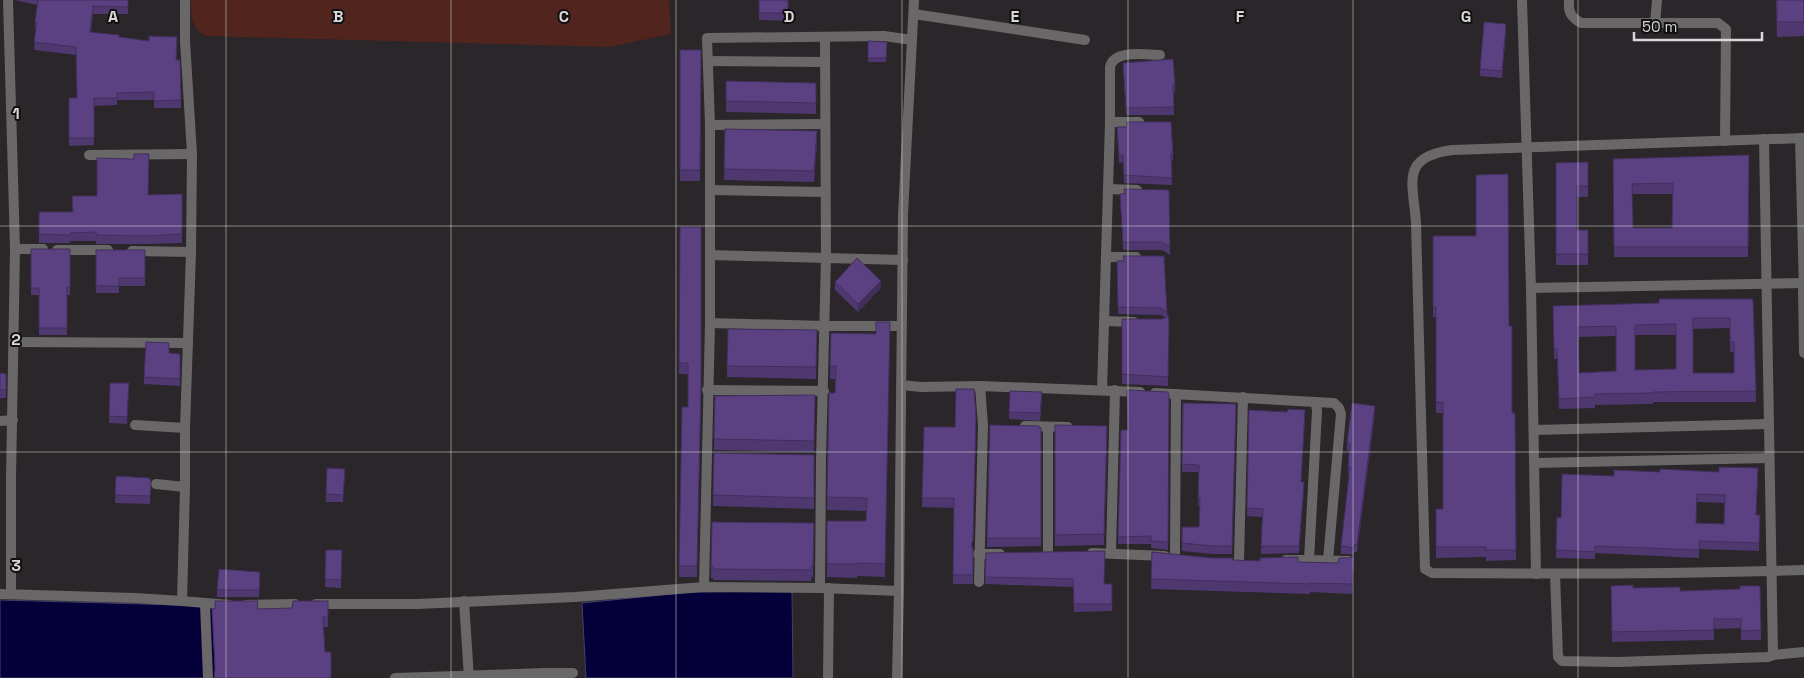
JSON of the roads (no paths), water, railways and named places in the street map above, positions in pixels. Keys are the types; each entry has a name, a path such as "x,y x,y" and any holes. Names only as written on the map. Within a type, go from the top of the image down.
{"street":[{"path":"8,0 15,249 11,594"},
{"path":"182,601 192,154 185,41 185,0"},
{"path":"897,678 902,260 914,0"},
{"path":"1522,0 1528,147 1536,574"},
{"path":"1569,0 1568,8 1571,17 1581,23 1718,23 1726,29 1725,141"},
{"path":"1655,24 1657,0"},
{"path":"914,14 1085,40"},
{"path":"704,587 711,523 712,457 707,390 710,323 710,125 707,38 884,36 912,40"},
{"path":"825,37 826,257 824,391 816,459 816,525 825,588 828,678"},
{"path":"1102,390 1111,63 1119,56 1160,55"},
{"path":"708,61 825,62"},
{"path":"1110,122 1146,122"},
{"path":"710,125 824,124"},
{"path":"1804,353 1802,138 1452,150 1438,152 1421,159 1413,172 1425,567 1432,573 1536,574 1656,574 1804,570"},
{"path":"1764,139 1773,655"},
{"path":"89,155 192,154"},
{"path":"1108,189 1151,190"},
{"path":"710,190 825,192"},
{"path":"15,249 191,252"},
{"path":"710,255 902,260"},
{"path":"1106,257 1143,257"},
{"path":"1531,288 1766,283 1803,288"},
{"path":"1105,321 1142,322"},
{"path":"710,323 901,326"},
{"path":"14,342 188,343"},
{"path":"901,384 921,387 980,386 1115,390 1334,404 1339,408 1340,414 1328,560"},
{"path":"979,582 978,554 987,425 980,386"},
{"path":"707,390 824,391"},
{"path":"1111,552 1110,427 1115,390"},
{"path":"1084,553 1111,552 1180,557 1176,394"},
{"path":"1239,561 1243,397"},
{"path":"1309,560 1317,421 1316,403"},
{"path":"0,421 13,420"},
{"path":"1534,430 1768,424"},
{"path":"135,425 185,428"},
{"path":"1011,426 1077,427"},
{"path":"1048,428 1048,553"},
{"path":"1534,463 1769,458"},
{"path":"156,484 185,487"},
{"path":"978,554 1008,554"},
{"path":"1274,561 1349,561"},
{"path":"1555,574 1558,657 1562,661 1616,662 1768,657 1804,652"},
{"path":"0,594 135,598 206,604 417,604 575,597 704,587 899,591"},
{"path":"464,601 469,677"},
{"path":"206,604 208,678"},
{"path":"395,678 544,676 573,673"}]}
